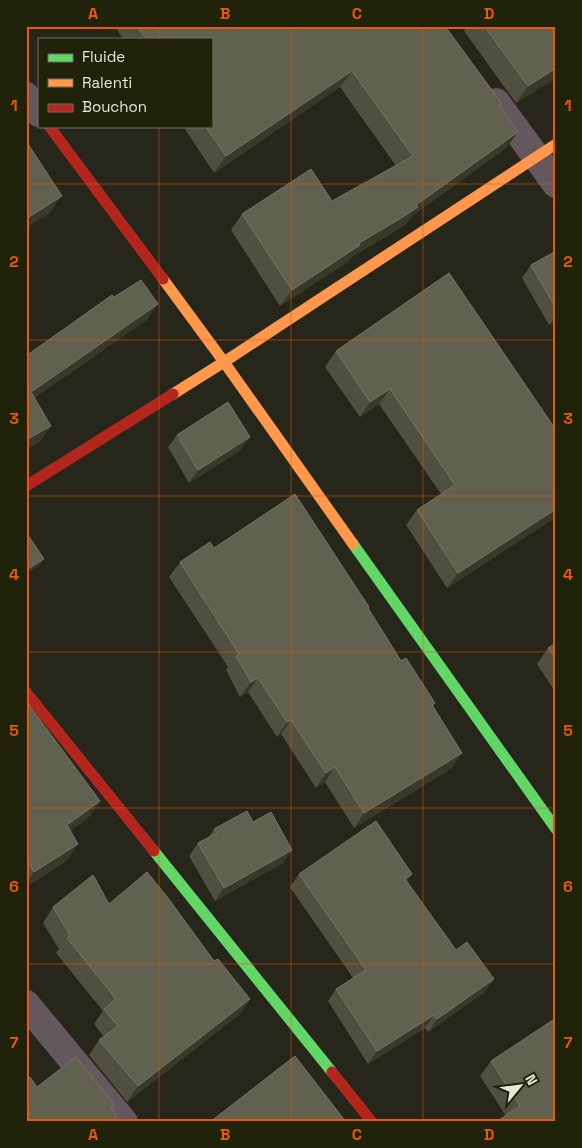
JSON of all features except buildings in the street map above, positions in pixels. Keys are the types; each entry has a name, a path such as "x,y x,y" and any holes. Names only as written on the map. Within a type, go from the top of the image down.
{"street":[{"path":"480,80 546,151 556,184"},
{"path":"26,96 38,112"},
{"path":"50,128 224,362 556,829"},
{"path":"26,486 224,362 546,151"},
{"path":"26,692 372,1122"},
{"path":"26,1004 124,1122"}],"traffic: fast":[{"path":"353,544 556,829"},
{"path":"154,851 332,1072"}],"traffic: slow":[{"path":"173,394 556,144"},
{"path":"163,279 353,544"}],"traffic: jam":[{"path":"50,128 163,279"},
{"path":"26,486 173,394"},
{"path":"26,692 154,851"},
{"path":"332,1072 372,1122"}]}
